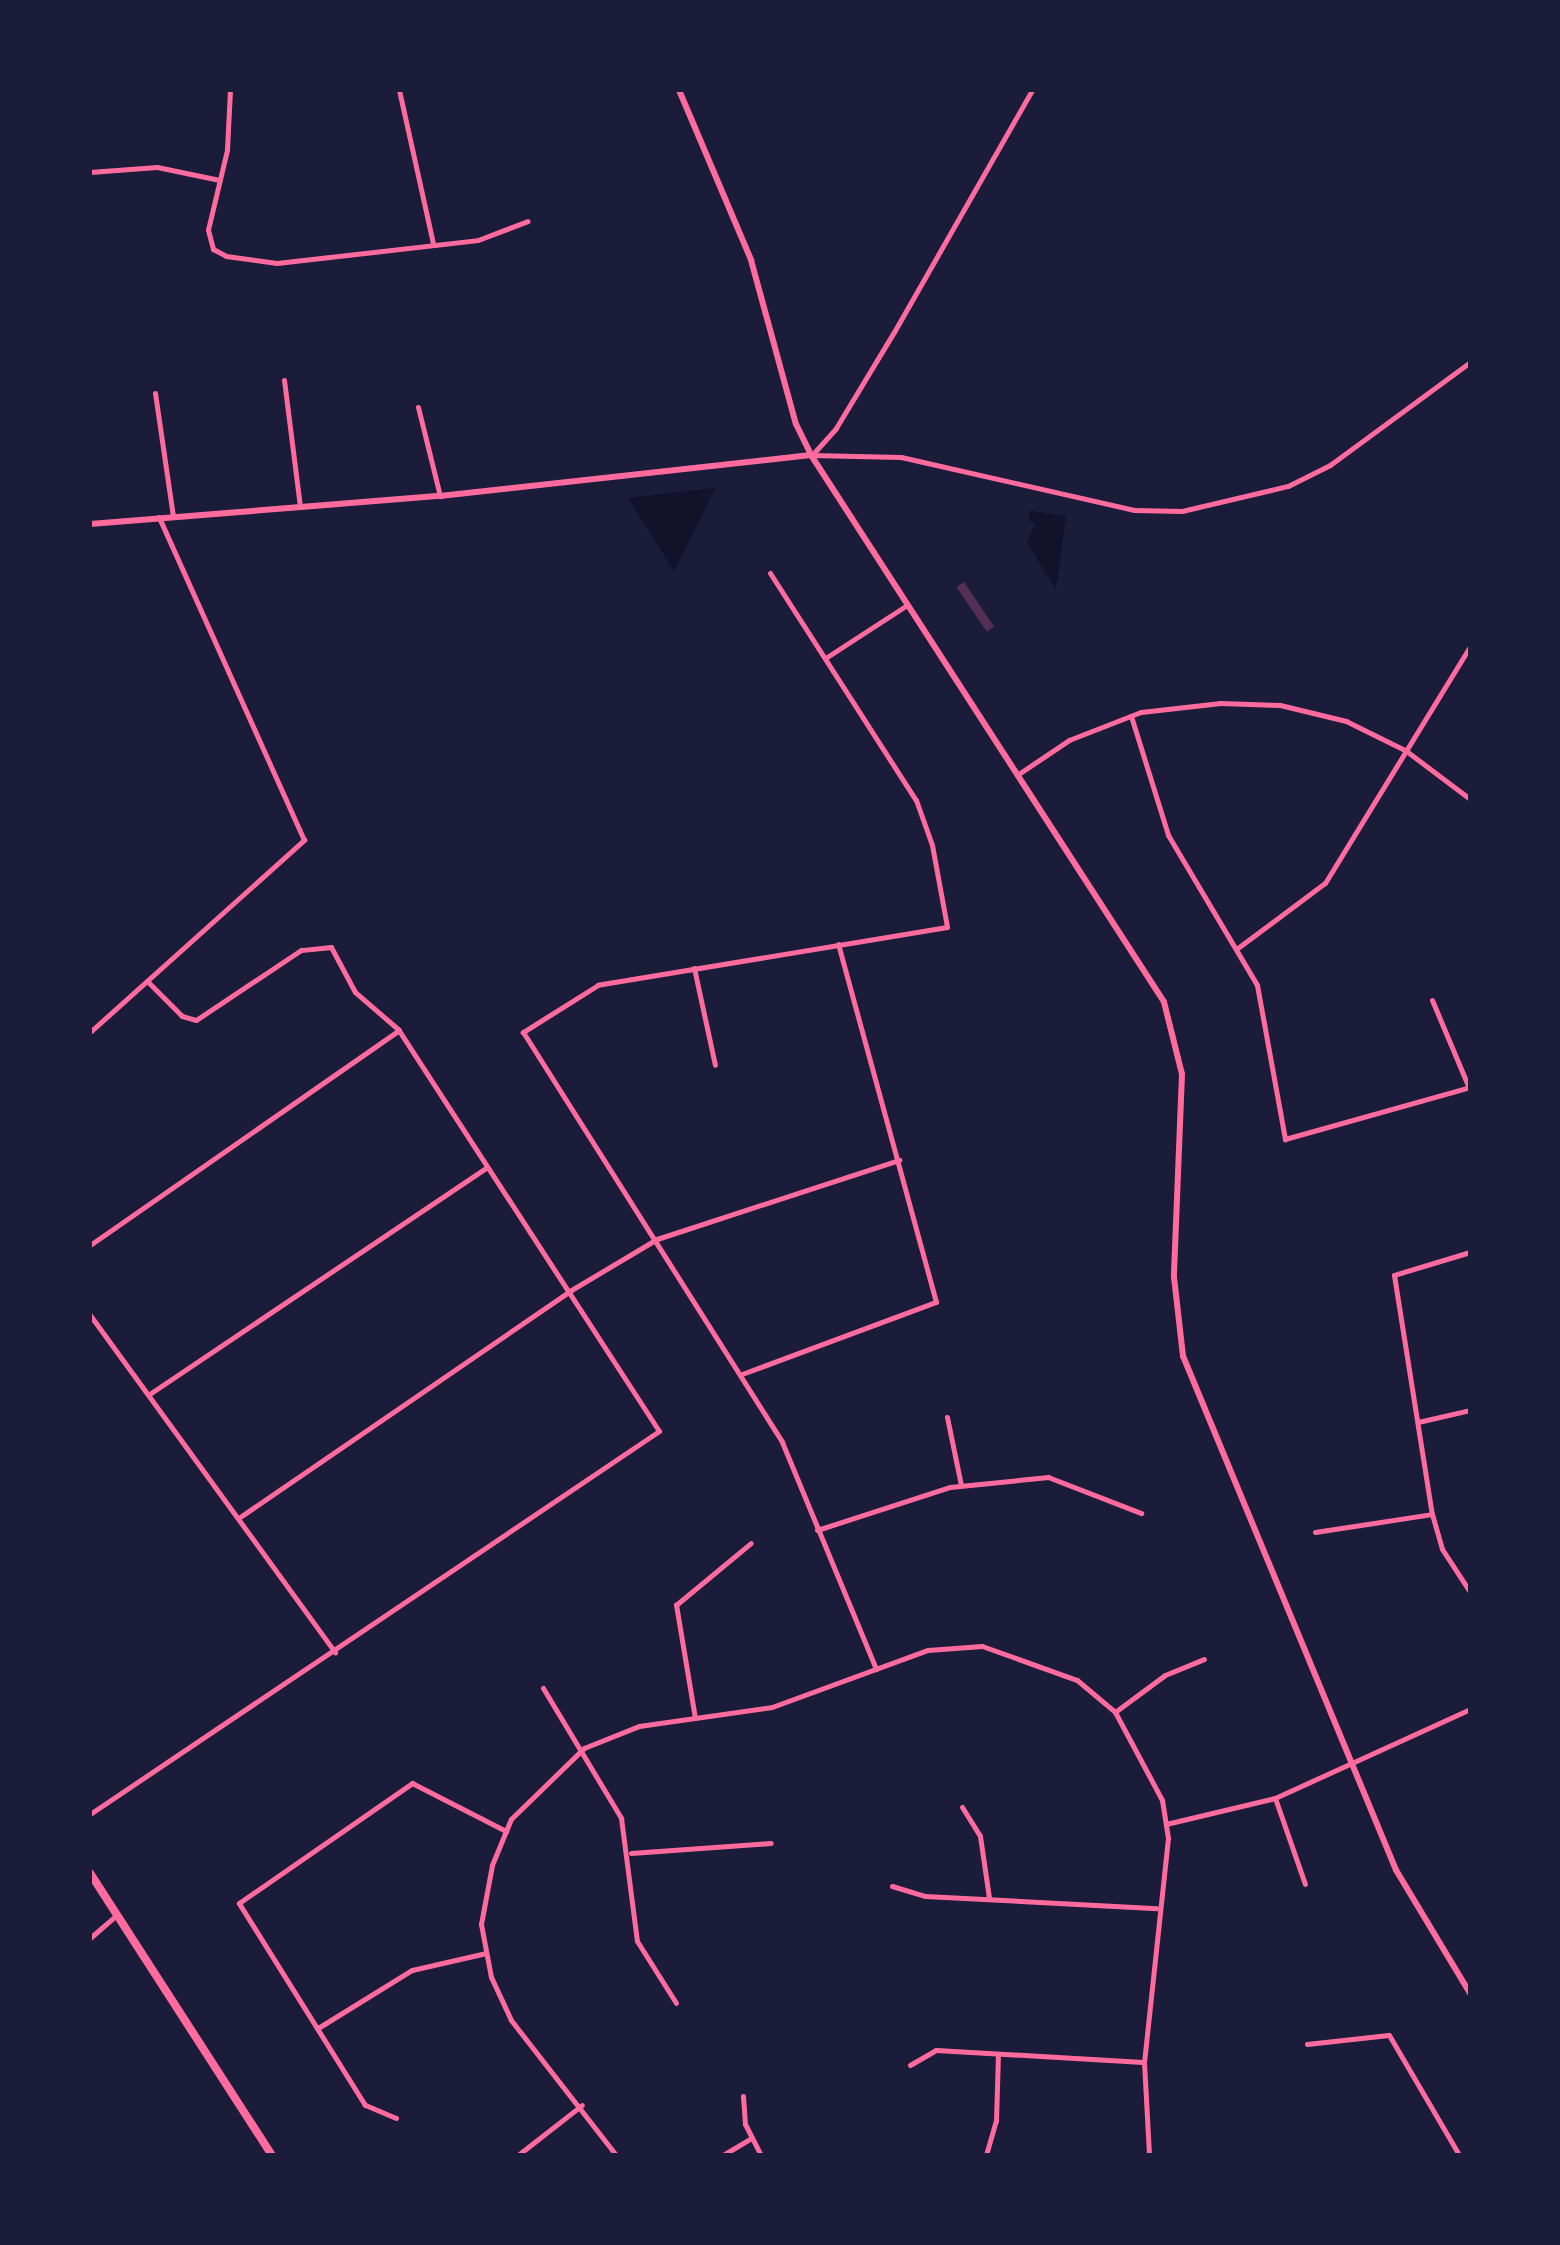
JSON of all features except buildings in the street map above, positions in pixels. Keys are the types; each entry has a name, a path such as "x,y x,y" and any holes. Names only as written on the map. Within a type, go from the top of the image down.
{"main road":[{"path":"90,1874 272,2155"}],"street":[{"path":"230,90 220,180 208,230 213,249 277,263 478,240 528,220"},
{"path":"399,90 433,243"},
{"path":"679,90 751,260 796,424 812,455 1156,987 1172,1025 1182,1074 1174,1276 1183,1356 1396,1870 1470,1993"},
{"path":"812,455 836,428 1032,90"},
{"path":"90,172 157,167 220,180"},
{"path":"90,524 440,496 812,455 901,458 1134,510 1182,512 1288,486 1330,465 1470,362"},
{"path":"284,380 300,507"},
{"path":"155,393 173,517"},
{"path":"418,407 440,496"},
{"path":"90,1032 304,840 159,517"},
{"path":"770,574 916,800 932,845 947,927 598,985 523,1032 782,1442 876,1669"},
{"path":"827,657 907,605"},
{"path":"1240,947 1326,883 1470,646"},
{"path":"1017,775 1069,740 1131,716 1183,705 1280,705 1346,722 1405,750 1470,798"},
{"path":"1131,716 1168,835 1240,947 1269,1023 1284,1139 1469,1088 1432,1000"},
{"path":"742,1374 936,1302 838,944"},
{"path":"90,1814 659,1431 398,1030 355,992 327,945 301,950 196,1020 182,1016 146,981"},
{"path":"694,968 715,1065"},
{"path":"90,1245 398,1030"},
{"path":"240,1517 568,1292 656,1239 899,1160"},
{"path":"151,1393 487,1167"},
{"path":"1470,1252 1394,1276 1432,1514 1442,1549 1470,1592"},
{"path":"90,1314 336,1652"},
{"path":"1418,1422 1470,1410"},
{"path":"947,1417 961,1486"},
{"path":"817,1530 961,1486 1048,1476 1141,1513"},
{"path":"1314,1532 1432,1514"},
{"path":"695,1718 676,1605 751,1543"},
{"path":"616,2155 582,2106 511,2020 486,1953 481,1924 506,1831 544,1781 584,1748 640,1726 772,1707 928,1650 982,1646 1077,1680 1115,1712 1142,1754 1166,1824 1144,2062 1149,2155"},
{"path":"1115,1712 1165,1676 1204,1659"},
{"path":"543,1688 584,1748 621,1818 630,1854 637,1941 676,2003"},
{"path":"1166,1824 1275,1798 1470,1710"},
{"path":"396,2118 365,2105 239,1903 412,1784 506,1831"},
{"path":"1275,1798 1304,1884"},
{"path":"962,1806 980,1836 990,1898"},
{"path":"630,1854 771,1843"},
{"path":"892,1886 925,1896 1158,1908"},
{"path":"90,1938 116,1915"},
{"path":"318,2029 412,1970 486,1953"},
{"path":"1307,2044 1388,2035 1459,2155"},
{"path":"910,2065 936,2050 1144,2062"},
{"path":"986,2155 996,2121 998,2056"},
{"path":"743,2096 750,2139 761,2155"},
{"path":"518,2155 582,2106"},
{"path":"724,2155 750,2139"}],"shaded area":[{"path":"715,488 674,571 628,498"},
{"path":"1030,511 1066,516 1056,589 1027,543 1035,523 1029,521"}]}
